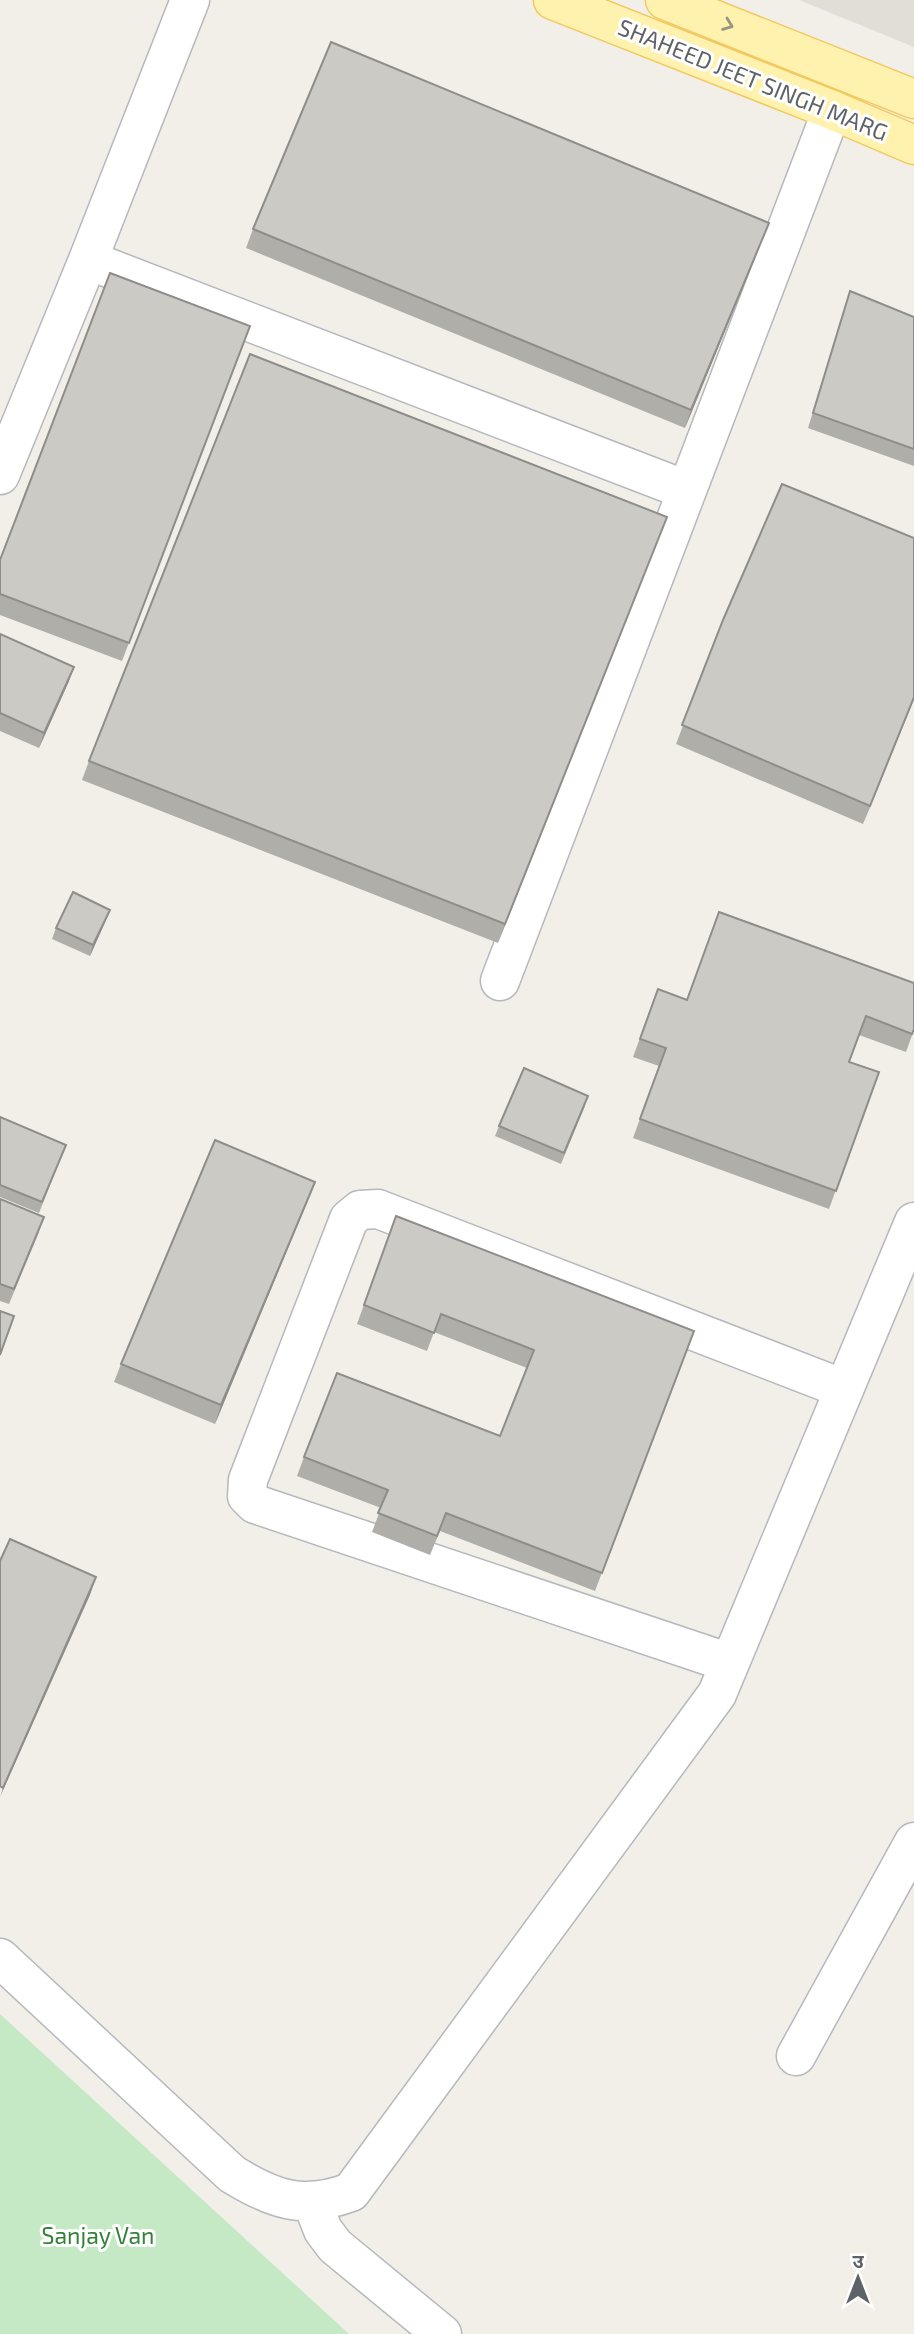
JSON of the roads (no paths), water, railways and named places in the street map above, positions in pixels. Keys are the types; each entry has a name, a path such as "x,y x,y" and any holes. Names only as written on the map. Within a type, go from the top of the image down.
{"main road":[{"name":"SHAHEED JEET SINGH MARG","path":"553,0 914,145"},
{"name":"SHAHEED JEET SINGH MARG","path":"665,0 914,99"}],"street":[{"path":"0,475 190,0"},
{"path":"500,981 832,110"},
{"path":"88,260 686,490"},
{"path":"730,1663 255,1504 247,1496 248,1480 349,1219 360,1210 378,1209 844,1390"},
{"path":"0,1958 232,2174 260,2191 282,2199 312,2202 351,2192 717,1694 914,1222"},
{"path":"796,2056 914,1842"},
{"path":"312,2202 323,2230 335,2246 442,2334"}],"park label":[{"name":"Sanjay Van","path":"98,2236"}]}
